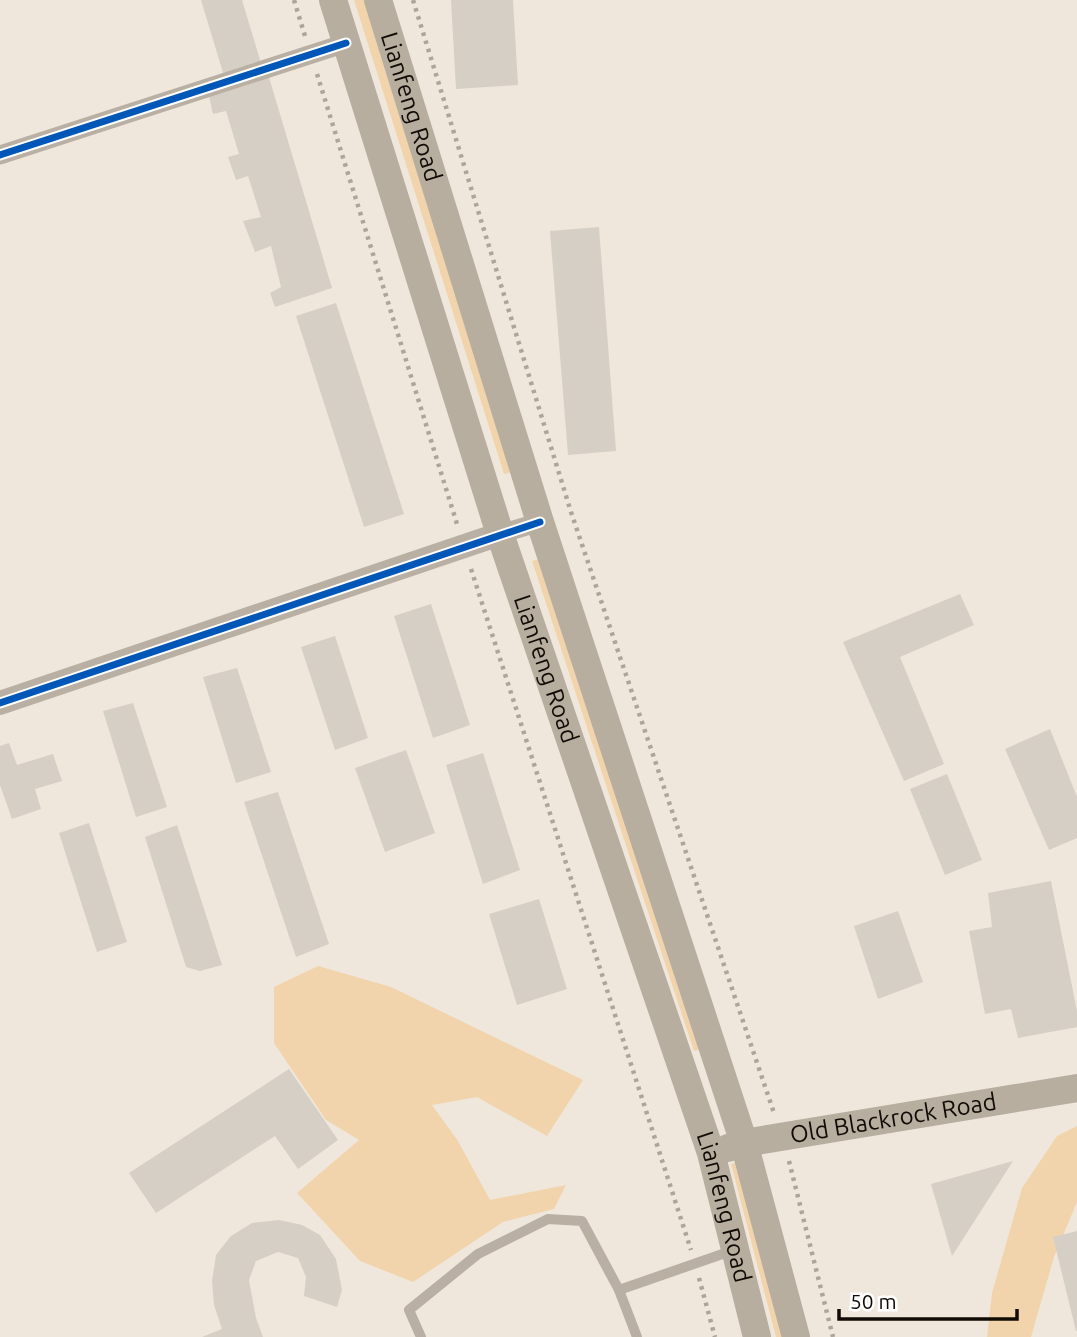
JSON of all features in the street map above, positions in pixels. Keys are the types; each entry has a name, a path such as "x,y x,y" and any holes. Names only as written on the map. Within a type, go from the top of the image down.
{"main road":[{"name":"Lianfeng Road","path":"333,0 500,534 711,1153 757,1337"},
{"name":"Lianfeng Road","path":"378,0 540,522 744,1143 796,1337"},
{"name":"Old Blackrock Road","path":"711,1153 744,1143 1077,1088"}],"street":[{"path":"0,155 346,43"},
{"path":"0,703 540,522"}],"lane":[{"path":"421,1337 409,1310 478,1254 548,1219 582,1221 619,1290 637,1337"},
{"path":"619,1290 735,1250"}],"path":[{"path":"293,0 464,547 695,1264 715,1337"},
{"path":"414,0 571,512 783,1137 833,1337"}],"shaded area":[{"path":"354,0 366,0 516,471 504,474"},
{"path":"543,558 706,1048 694,1051 532,561"},
{"path":"318,966 391,987 583,1080 547,1136 477,1097 432,1105 458,1141 490,1200 566,1185 554,1209 503,1222 413,1282 360,1261 297,1193 359,1140 326,1120 274,1043 274,987"},
{"path":"1077,1126 1077,1202 1054,1257 1031,1337 987,1337 992,1293 1022,1188 1057,1136"},
{"path":"741,1161 788,1337 776,1337 731,1164"}],"building":[{"path":"201,0 242,0 261,63 224,76"},
{"path":"451,0 513,0 518,85 456,89"},
{"path":"268,74 332,288 275,307 270,293 281,287 271,246 255,252 243,221 261,217 248,176 236,180 228,157 239,154 226,111 213,114 209,96"},
{"path":"599,227 616,451 568,455 550,231"},
{"path":"336,303 404,514 364,527 296,316"},
{"path":"960,594 974,625 900,657 944,764 904,781 843,642"},
{"path":"431,604 470,725 433,738 394,616"},
{"path":"335,636 368,738 335,750 301,647"},
{"path":"237,668 271,772 236,783 203,677"},
{"path":"133,703 167,807 136,817 103,711"},
{"path":"1050,729 1077,797 1077,838 1049,850 1005,749"},
{"path":"9,743 17,765 53,754 62,781 35,789 41,809 12,819 0,785 0,746"},
{"path":"406,750 435,833 385,852 355,768"},
{"path":"483,753 520,870 483,884 446,765"},
{"path":"947,774 982,860 945,875 910,789"},
{"path":"278,792 329,944 296,957 244,802"},
{"path":"89,823 127,942 97,952 59,833"},
{"path":"177,825 222,965 200,971 186,967 145,837"},
{"path":"1051,881 1077,1011 1077,1027 1018,1038 1011,1009 985,1014 969,931 992,927 988,893"},
{"path":"539,899 567,989 517,1005 489,914"},
{"path":"898,911 923,982 878,999 854,926"},
{"path":"289,1069 338,1140 298,1169 275,1136 156,1213 129,1173"},
{"path":"1013,1161 952,1256 931,1184"},
{"path":"279,1220 302,1225 320,1235 336,1259 342,1290 337,1307 304,1296 306,1277 298,1258 278,1252 256,1261 249,1280 256,1318 263,1337 202,1337 222,1329 214,1305 212,1281 216,1255 231,1236 252,1223"},
{"path":"1077,1231 1077,1331 1076,1331 1053,1237"}],"cycle path":[{"path":"0,155 346,43"},
{"path":"0,703 540,522"}]}
